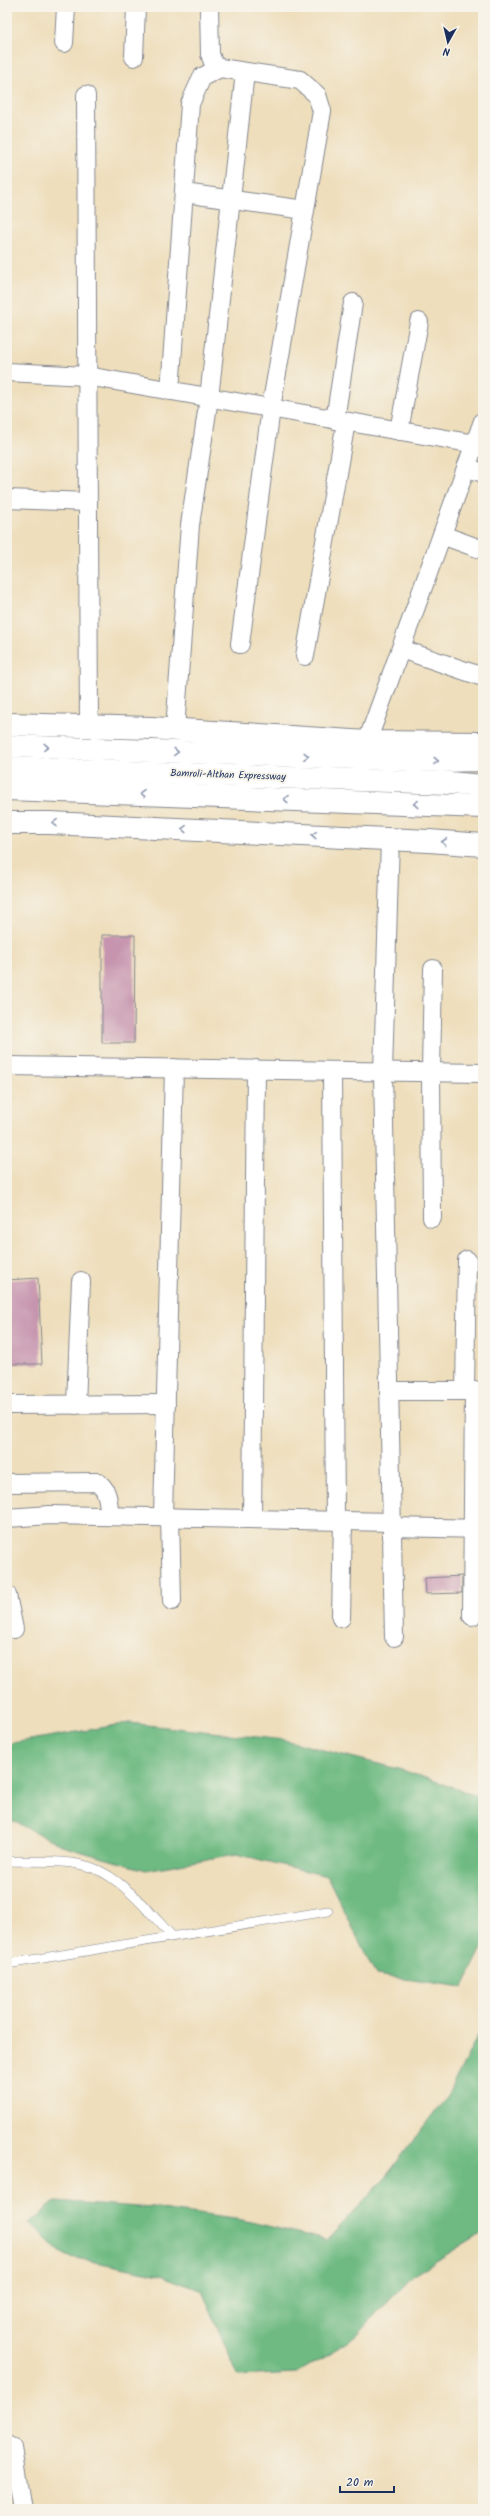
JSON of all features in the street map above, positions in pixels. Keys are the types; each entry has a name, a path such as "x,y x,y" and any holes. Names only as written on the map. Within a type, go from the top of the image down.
{"main road":[{"path":"7,724 175,730 367,742 461,752 483,760"},
{"path":"7,746 461,752 483,743"},
{"name":"Bamroli-Althan Expressway","path":"7,768 449,783"},
{"path":"449,783 483,780"},
{"path":"449,783 483,786"},
{"path":"7,789 483,807"},
{"path":"7,823 56,823 390,839 483,845"}],"street":[{"path":"64,43 66,7"},
{"path":"134,57 136,7"},
{"path":"209,7 211,60 220,68 300,80 317,95 322,111 271,408 240,644"},
{"path":"170,391 190,104 202,77 220,68"},
{"path":"175,730 190,525 209,398 244,72"},
{"path":"86,95 89,727"},
{"path":"184,193 305,210"},
{"path":"306,656 341,421 353,304"},
{"path":"399,431 419,322"},
{"path":"7,372 87,376 475,444"},
{"path":"367,742 442,535 475,470 475,444 483,421"},
{"path":"7,499 88,502"},
{"path":"442,535 483,550"},
{"path":"401,649 483,677"},
{"path":"390,839 383,1072 394,1637"},
{"path":"432,1218 431,1072 433,969"},
{"path":"7,1066 483,1073"},
{"path":"172,1601 167,1517 166,1404 174,1068"},
{"path":"252,1519 256,1069"},
{"path":"332,1071 341,1618"},
{"path":"466,1260 474,1391 478,1529 472,1616"},
{"path":"76,1405 81,1282"},
{"path":"389,1391 474,1391"},
{"path":"7,1406 166,1404"},
{"path":"7,1483 97,1482 102,1485 106,1492 110,1516"},
{"path":"7,1518 50,1515 339,1520 478,1529"},
{"path":"7,1594 14,1629"},
{"path":"7,2445 12,2448 22,2509"}],"lane":[{"path":"7,1861 70,1864 93,1868 112,1878 172,1936"},
{"path":"7,1964 328,1911"}],"green space":[{"path":"129,1723 284,1740 402,1770 483,1798 483,1946 463,1987 376,1975 327,1876 236,1854 146,1870 65,1847 7,1818 7,1744"},
{"path":"483,2025 483,2232 412,2276 348,2343 297,2373 238,2376 202,2291 160,2275 66,2256 29,2223 56,2201 153,2208 242,2220 327,2240 382,2182 448,2094"}],"building":[{"path":"102,935 135,935 134,1043 102,1043"},
{"path":"38,1278 42,1364 7,1364 7,1280"},
{"path":"462,1576 462,1593 426,1594 425,1578"}]}
